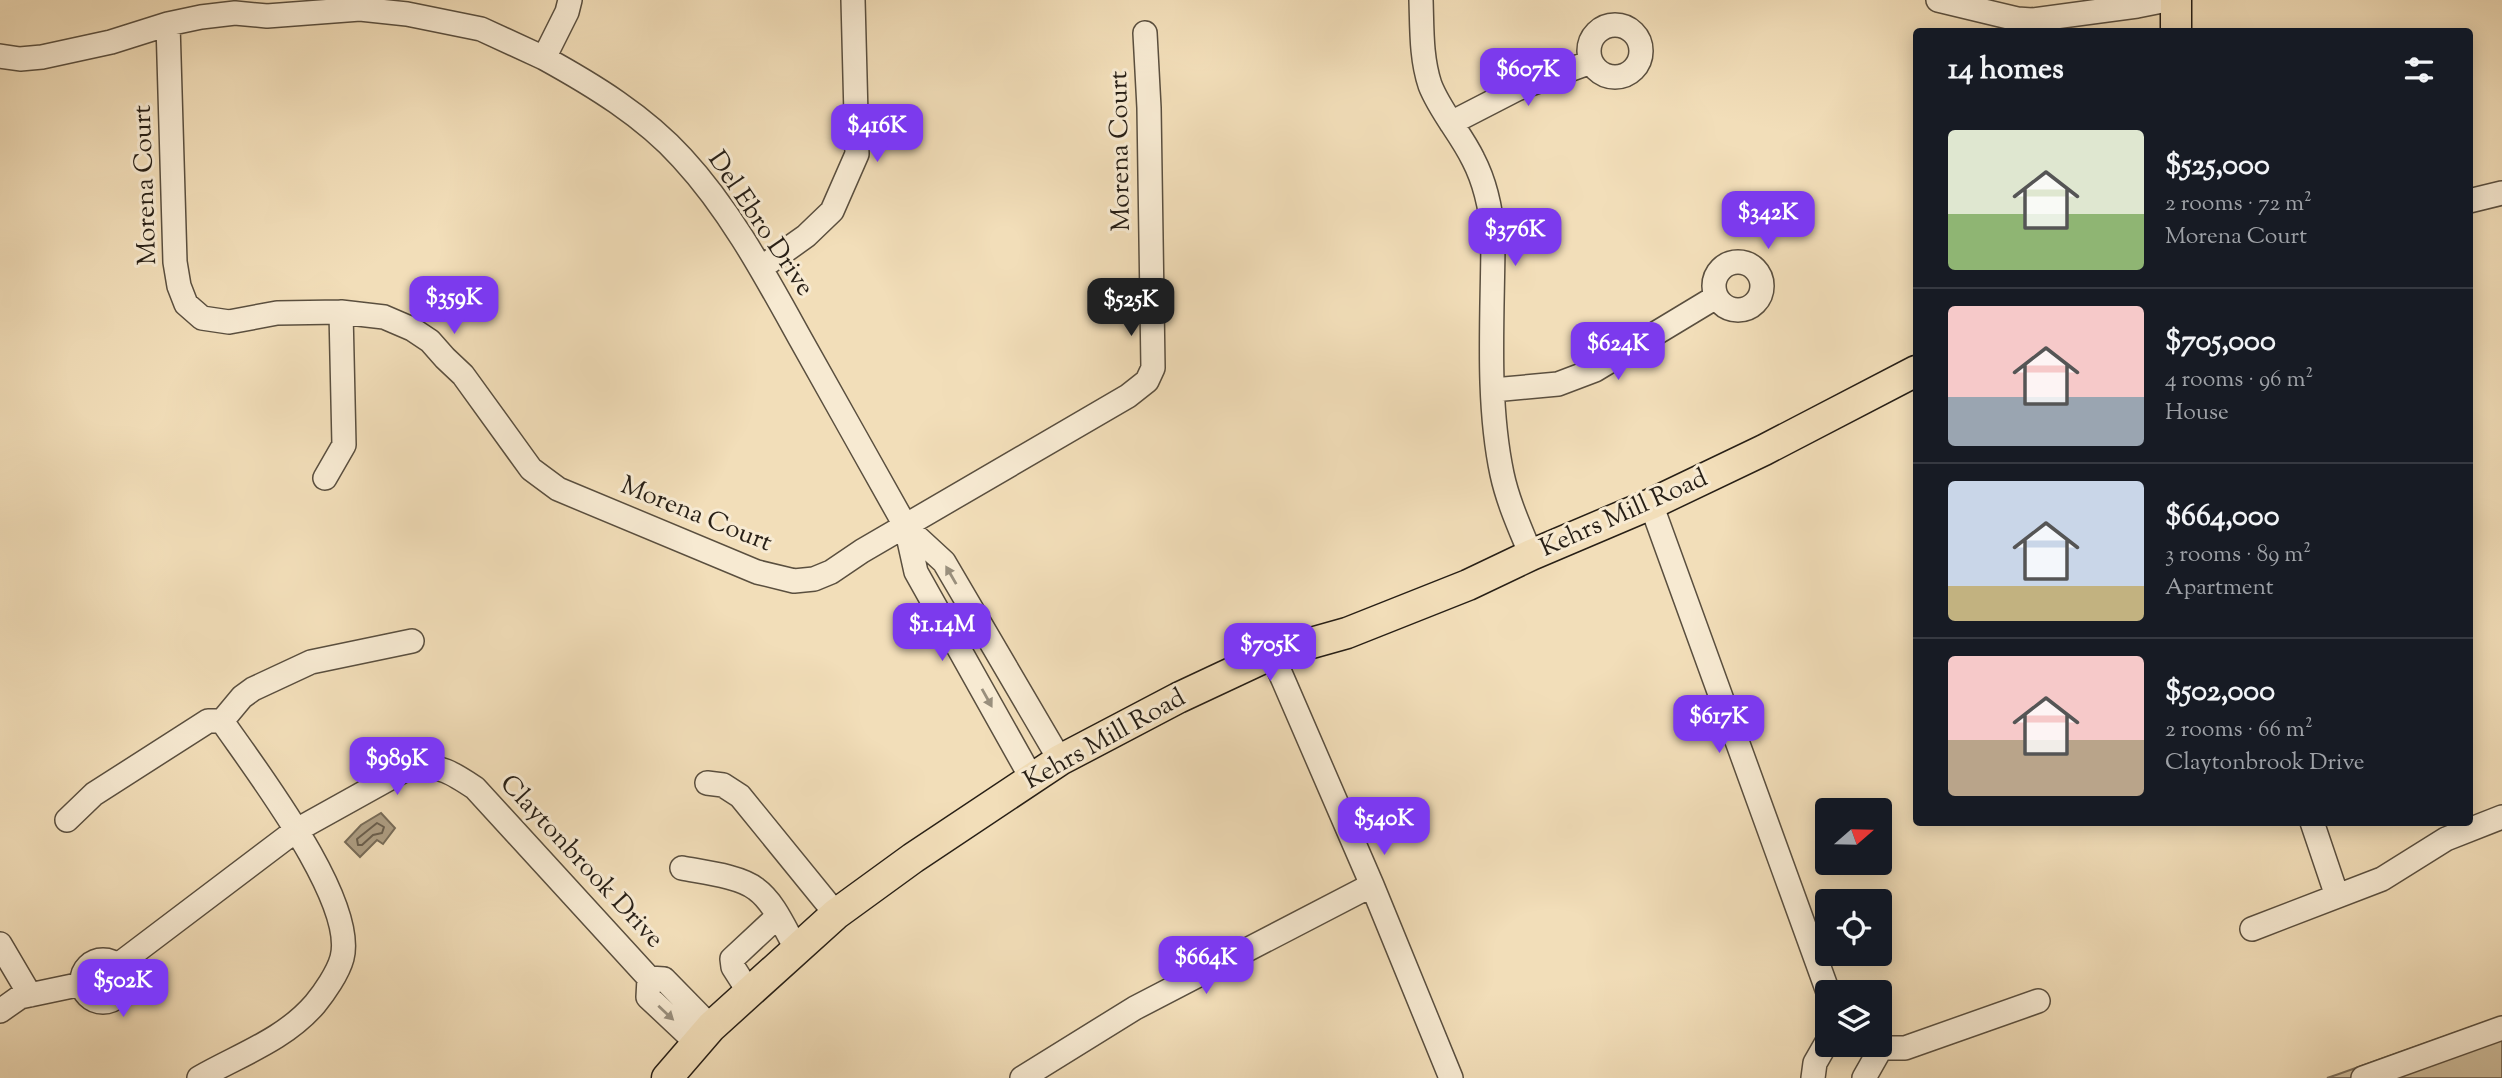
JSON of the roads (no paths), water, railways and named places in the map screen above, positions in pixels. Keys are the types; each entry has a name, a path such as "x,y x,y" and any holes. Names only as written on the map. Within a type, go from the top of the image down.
{"main road":[{"path":"2176,0 2176,28"},
{"name":"Kehrs Mill Road","path":"667,1078 704,1035 836,914 913,858 1060,760 1178,698 1272,654 1347,633 1468,585 1651,504 1765,450 1913,373"}],"street":[{"path":"544,58 567,12 570,0"},
{"path":"761,268 806,236 832,211 857,154 853,0"},
{"path":"1421,0 1422,47 1427,73 1432,88 1473,159 1491,211 1493,390 1497,440 1502,475 1531,555"},
{"path":"1938,0 2017,19 2032,20 2167,0"},
{"name":"Del Ebro Drive","path":"0,56 20,59 42,57 111,43 168,24 235,13 267,16 360,9 407,14 481,29 544,58 617,103 681,156 706,187 761,268 906,527 916,572 1032,779"},
{"name":"Morena Court","path":"168,24 175,262 179,286 186,304 202,318 215,322 277,313 341,312 384,317 412,329 430,341 479,394 530,469 558,489 757,572 794,581 814,579 831,572 862,551 1128,396 1147,381 1153,368 1149,108 1145,33"},
{"path":"1451,122 1517,89 1591,62"},
{"path":"2473,200 2502,193"},
{"path":"1493,390 1558,384 1595,370 1716,297"},
{"path":"325,478 344,444 341,312"},
{"path":"1651,504 1824,980"},
{"name":"Del Ebro Drive","path":"906,527 944,562 1060,760"},
{"path":"67,820 94,794 208,721 222,720 242,696 253,689 311,662 412,642"},
{"path":"1272,654 1373,884 1451,1078"},
{"path":"199,1078 281,1034 315,1004 342,959 343,935 320,872 285,812 222,720"},
{"name":"Claytonbrook Drive","path":"82,984 84,971 93,962 106,960 117,965 295,831 412,766 434,766 452,773 475,788 649,978 648,997 704,1035"},
{"path":"707,783 723,786 740,796 836,914"},
{"path":"2252,929 2382,879 2446,839 2502,817"},
{"path":"2313,826 2337,896"},
{"path":"682,867 747,883 757,889 796,948"},
{"path":"1022,1078 1135,1009 1373,884"},
{"path":"749,992 733,967 732,959 777,917"},
{"path":"0,944 30,995"},
{"path":"0,1011 20,997 82,984 88,997 109,1002 121,993 124,986 122,971 117,965"},
{"path":"1892,1047 1905,1048 2038,1001"},
{"path":"2363,1078 2502,1028"},
{"path":"1813,1078 1818,1057"},
{"path":"1864,1078 1873,1057"}],"water":[{"path":"381,813 395,828 383,844 377,840 360,857 345,842 361,825"}]}
